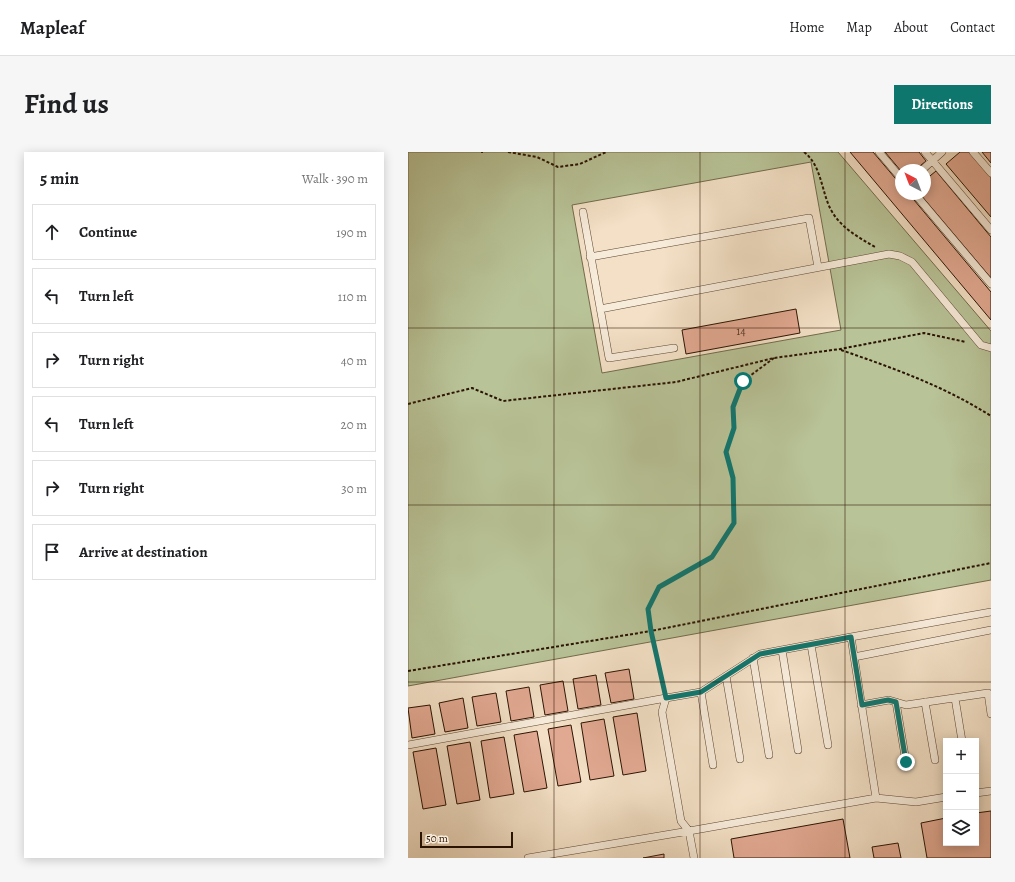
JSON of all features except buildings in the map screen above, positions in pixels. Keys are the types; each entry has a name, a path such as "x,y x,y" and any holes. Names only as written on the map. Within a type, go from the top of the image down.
{"lane":[{"path":"879,152 895,171"},
{"path":"925,152 991,230"},
{"path":"929,164 942,152"},
{"path":"973,152 991,173"},
{"path":"920,200 991,284"},
{"path":"583,212 609,358 674,348"},
{"path":"590,257 809,218 818,267"},
{"path":"600,309 889,254 900,256 912,262 981,346 991,348"},
{"path":"408,744 701,692 760,654 991,612"},
{"path":"854,657 991,630"},
{"path":"851,637 876,798"},
{"path":"811,645 828,745"},
{"path":"782,650 798,750"},
{"path":"753,658 770,755"},
{"path":"726,676 740,759"},
{"path":"701,692 713,765"},
{"path":"862,705 888,700 906,705 988,693 991,714"},
{"path":"666,698 662,712 663,720 681,821 689,831 694,858"},
{"path":"954,698 961,738"},
{"path":"896,702 906,762"},
{"path":"925,702 935,760"},
{"path":"979,793 991,791"},
{"path":"528,858 876,798 916,802 943,798"}],"path":[{"path":"508,152 536,157 558,167 580,164 606,152"},
{"path":"804,152 816,166 831,210 847,230 889,254"},
{"path":"408,404 472,388 503,401 676,382 774,358 840,350 924,333 981,346"},
{"path":"840,350 915,376 971,403 991,416"},
{"path":"666,698 651,631 648,609 659,587 712,557 734,523 733,478 726,452 734,428 733,407 743,381 774,358"},
{"path":"408,671 651,631 991,564"}],"green space":[{"path":"408,152 838,152 991,331 991,580 408,686","holes":["811,162 841,330 602,373 572,205"]}],"route":[{"path":"743,381 733,407 734,428 726,452 733,478 734,523 712,557 659,587 648,609 651,631 666,698 701,692 760,654 851,637 862,705 888,700 896,702 906,762"}]}
